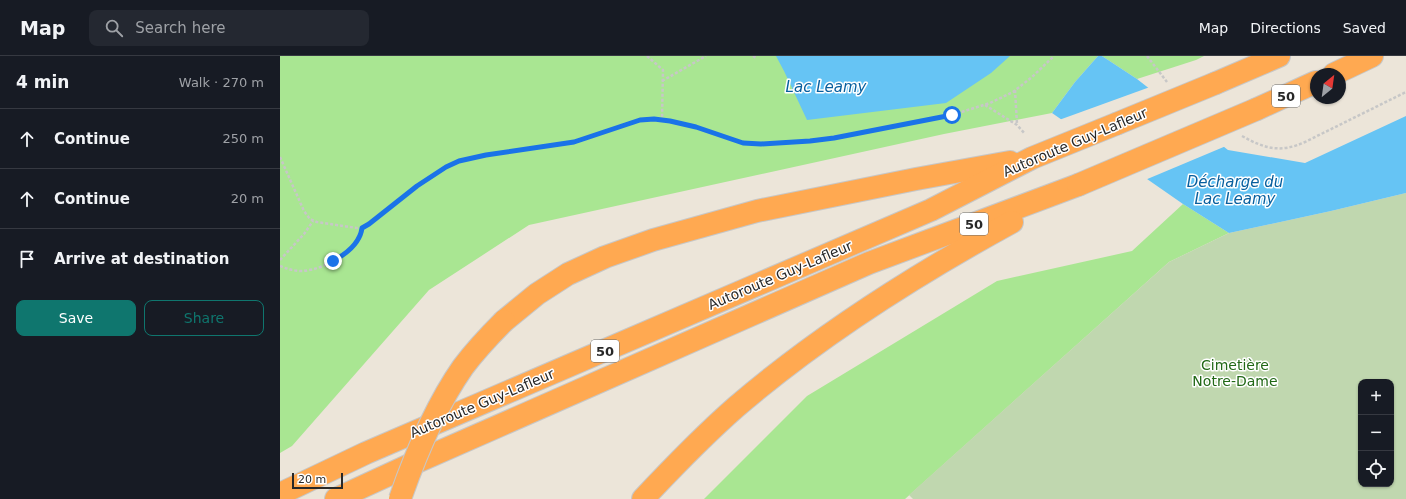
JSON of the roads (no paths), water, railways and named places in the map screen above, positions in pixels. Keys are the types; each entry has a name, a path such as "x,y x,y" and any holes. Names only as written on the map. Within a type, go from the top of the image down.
{"highway":[{"name":"Autoroute Guy-Lafleur","path":"280,494 390,443 931,210 1032,158 1279,56"},
{"path":"1346,68 1372,56"},
{"name":"Autoroute Guy-Lafleur","path":"336,499 412,464 870,264 1078,185 1257,109 1310,85"},
{"path":"400,499 427,432 451,385 471,357 516,310 548,286 580,268 605,257 661,238 741,215 916,179 1032,158"},
{"path":"643,499 684,456 735,408 786,366 822,340 870,306 928,270 1078,185"}],"water":[{"name":"Lac Leamy","path":"776,56 1010,56 991,73 946,103 807,120"},
{"name":"Décharge du Lac Leamy","path":"1098,56 1102,56 1137,79 1228,150 1305,163 1406,116 1406,193 1229,233 1183,204 1052,113 1075,82"}],"park label":[{"name":"Cimetière Notre-Dame","path":"1235,374"}]}
